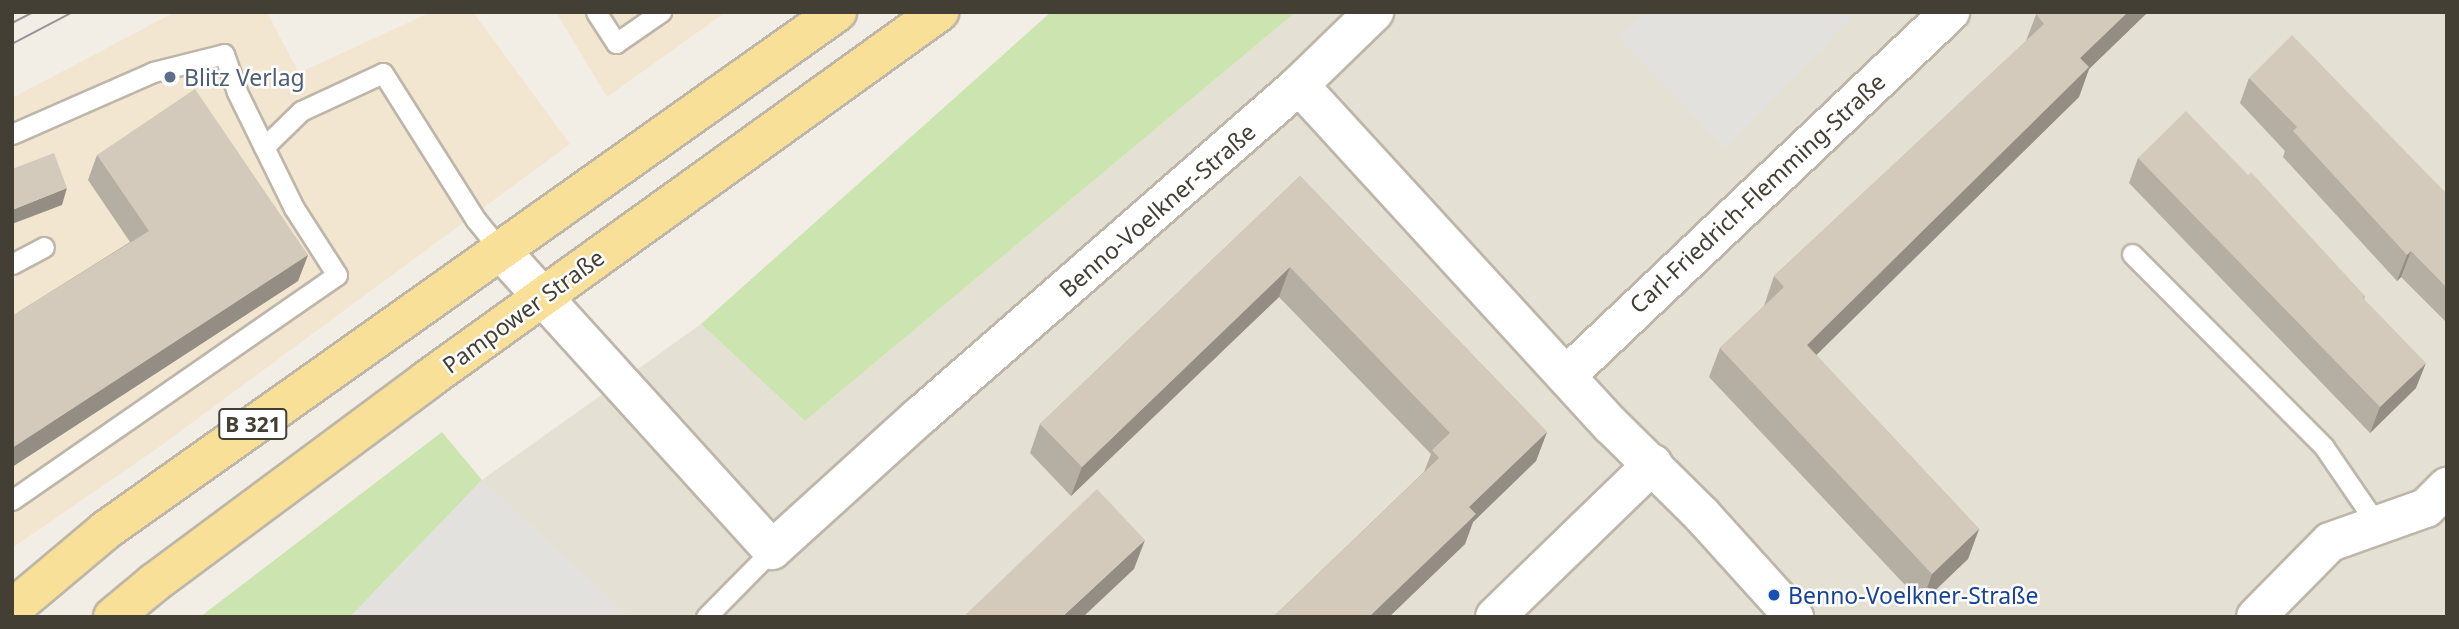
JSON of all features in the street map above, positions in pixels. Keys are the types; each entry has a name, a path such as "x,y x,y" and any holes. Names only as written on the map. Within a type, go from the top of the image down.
{"main road":[{"name":"B 321","path":"12,610 117,522 343,359 502,252 837,12"},
{"name":"Pampower Straße","path":"113,617 153,583 542,298 939,12"}],"street":[{"name":"Benno-Voelkner-Straße","path":"772,550 920,416 1299,85 1374,12"},
{"name":"Carl-Friedrich-Flemming-Straße","path":"1567,375 1950,12"},
{"path":"1299,85 1612,426 1653,464 1794,617"},
{"path":"502,252 772,550"},
{"path":"1511,611 1653,464"},
{"path":"2256,617 2330,542 2426,508 2447,487"}],"lane":[{"path":"596,12 616,43 661,12"},
{"path":"12,134 153,72 224,54 237,92 294,208 337,275 12,500"},
{"path":"264,146 301,111 383,73 476,220 502,252"},
{"path":"12,264 44,247"},
{"path":"2132,254 2324,447 2378,526"},
{"path":"706,617 772,550"}],"shaded area":[{"path":"175,12 267,12 299,73 431,12 473,12 570,144 155,450 12,548 12,98"},
{"path":"556,12 726,12 607,97"},
{"path":"1296,12 2447,12 2447,617 350,617 482,480 701,324 805,421"},
{"path":"1644,12 1857,12 1725,149 1619,37"},
{"path":"482,480 630,617 350,617"}],"green space":[{"path":"1051,12 1296,12 805,421 701,324"},
{"path":"442,432 482,480 350,617 200,617"}],"building":[{"path":"2037,12 2128,12 2080,58 2089,67 1807,345 1979,529 1932,574 1720,348 1784,287 1774,276 2044,24"},
{"path":"2292,35 2447,194 2447,288 2411,251 2407,255 2293,131 2297,127 2249,78"},
{"path":"195,89 308,255 12,448 12,316 149,231 97,155"},
{"path":"2186,111 2248,175 2251,172 2365,296 2363,298 2426,363 2380,407 2138,158"},
{"path":"54,153 67,188 12,210 12,169"},
{"path":"1300,176 1547,432 1469,507 1476,514 1369,617 1273,617 1439,458 1432,450 1450,433 1290,267 1082,467 1040,424"},
{"path":"1097,489 1145,540 1062,617 963,617"}],"tram line":[{"path":"12,23 34,12"},
{"path":"12,44 73,12"}],"place":[{"name":"Blitz Verlag","path":"170,77"},
{"name":"Benno-Voelkner-Straße","path":"1774,595"}]}
